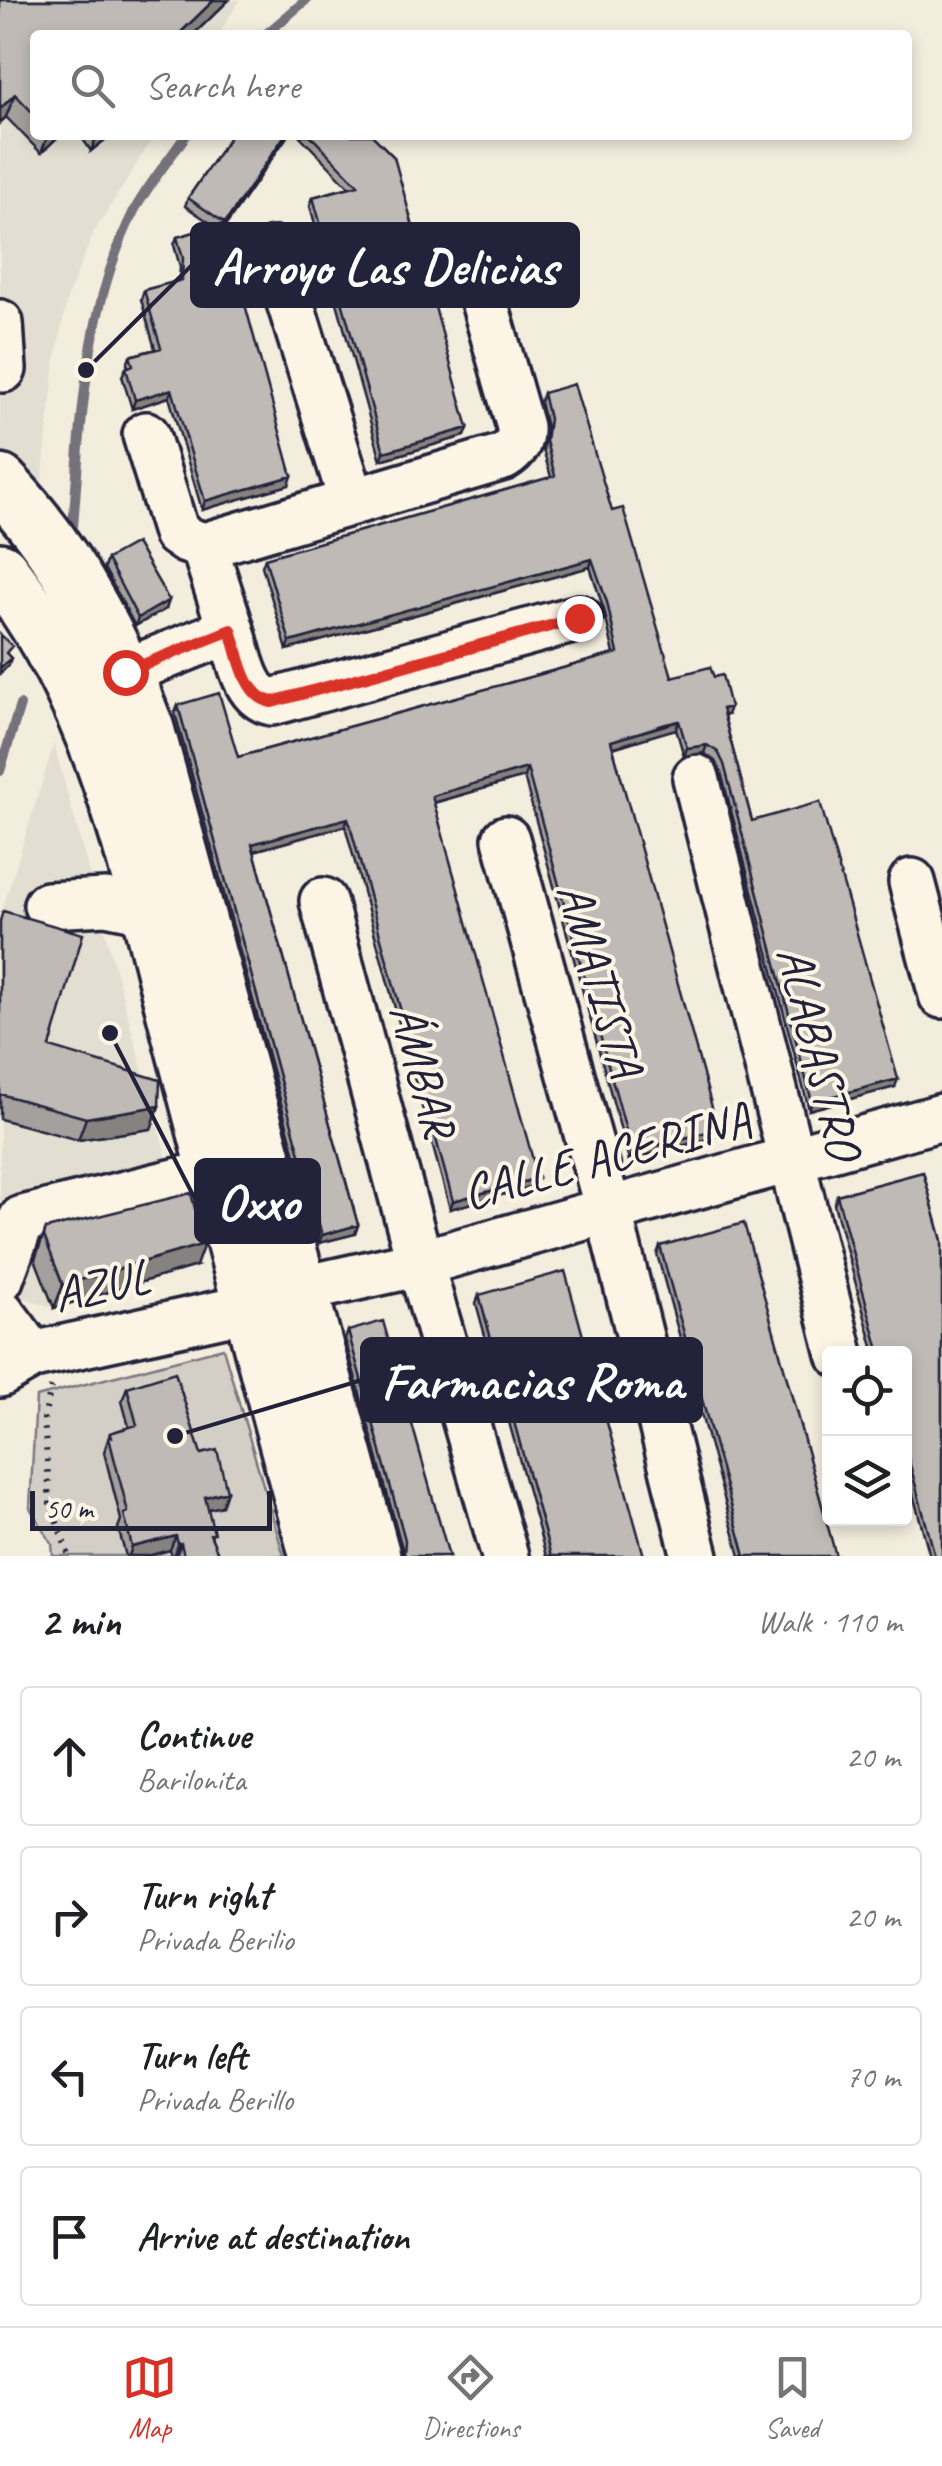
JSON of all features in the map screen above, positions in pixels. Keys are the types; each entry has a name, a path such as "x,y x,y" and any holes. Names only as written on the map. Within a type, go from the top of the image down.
{"main road":[{"path":"0,483 75,582 125,672 146,728 200,923 275,1298 318,1556"},
{"path":"0,571 28,606 68,676 99,746 148,909 216,1172 275,1298 372,1556"}],"street":[{"path":"274,251 352,501"},
{"path":"146,435 176,533 204,546 503,457 517,446 520,427 474,266"},
{"path":"0,324 1,369"},
{"path":"204,546 252,692 261,700 272,702 579,618"},
{"path":"125,672 231,630"},
{"name":"ALABASTRO","path":"696,778 838,1346"},
{"name":"AMATISTA","path":"506,839 608,1208 695,1556"},
{"path":"912,882 942,996"},
{"name":"ÁMBAR","path":"323,900 420,1263 504,1556"},
{"path":"47,905 106,902 200,923"},
{"name":"CALLE ACERINA","path":"275,1298 420,1263 942,1117"},
{"path":"0,1278 22,1219 216,1172"},
{"name":"AZUL","path":"0,1311 29,1360 275,1298"}],"path":[{"path":"29,1360 51,1392 44,1419 50,1504 69,1556"}],"shaded area":[{"path":"0,0 240,0 221,30 30,30 30,140 152,140 94,232 68,295 55,362 40,502 0,459"},
{"path":"54,744 196,1266 54,1308 0,1289 0,917"},
{"path":"223,1348 284,1556 53,1556 52,1544 30,1508 36,1397"}],"building":[{"path":"0,0 214,0 183,30 30,30 30,110 15,94 0,109"},
{"path":"228,140 282,140 225,223 188,198"},
{"path":"315,140 377,140 394,157 468,428 384,452 313,197 358,185"},
{"path":"223,224 292,476 205,501 172,389 135,400 126,368 133,365 130,356 161,348 144,290 182,280 183,258 177,237"},
{"path":"574,384 612,511 623,508 672,677 710,667 714,677 722,675 730,707 722,709 752,821 820,802 898,1079 812,1102 724,764 718,752 707,745 687,748 679,721 666,724 611,741 718,1129 632,1152 527,768 432,796 538,1178 453,1201 348,818 252,844 358,1225 322,1235 178,705 219,693 238,757 618,653 592,559 290,642 265,558 555,476 546,441 549,419 543,393"},
{"path":"136,543 169,600 138,618 107,559"},
{"path":"0,634 12,646 6,653 11,658 0,668"},
{"path":"3,911 83,934 50,1047 160,1080 159,1106 86,1118 0,1094"},
{"path":"923,1172 942,1241 942,1556 935,1556 912,1472 912,1346 878,1346 837,1195"},
{"path":"191,1193 204,1244 63,1285 44,1236 46,1229"},
{"path":"744,1223 822,1505 822,1526 828,1526 836,1556 745,1556 660,1246"},
{"path":"565,1271 644,1556 551,1556 479,1295"},
{"path":"383,1321 449,1556 404,1556 405,1540 348,1331"},
{"path":"175,1372 201,1454 217,1450 227,1491 205,1497 214,1533 210,1534 219,1556 184,1556 176,1536 132,1547 124,1514 128,1512 110,1433 137,1425 127,1387"}],"waterway":[{"path":"271,30 306,0"},
{"path":"72,540 87,372 104,290 134,211 182,140"},
{"path":"0,771 20,705"}],"place":[{"name":"Arroyo Las Delicias","path":"86,370"},
{"name":"Oxxo","path":"110,1033"},
{"name":"Farmacias Roma","path":"175,1436"}],"route":[{"path":"125,672 231,630 252,692 261,700 272,702 579,618"}]}
